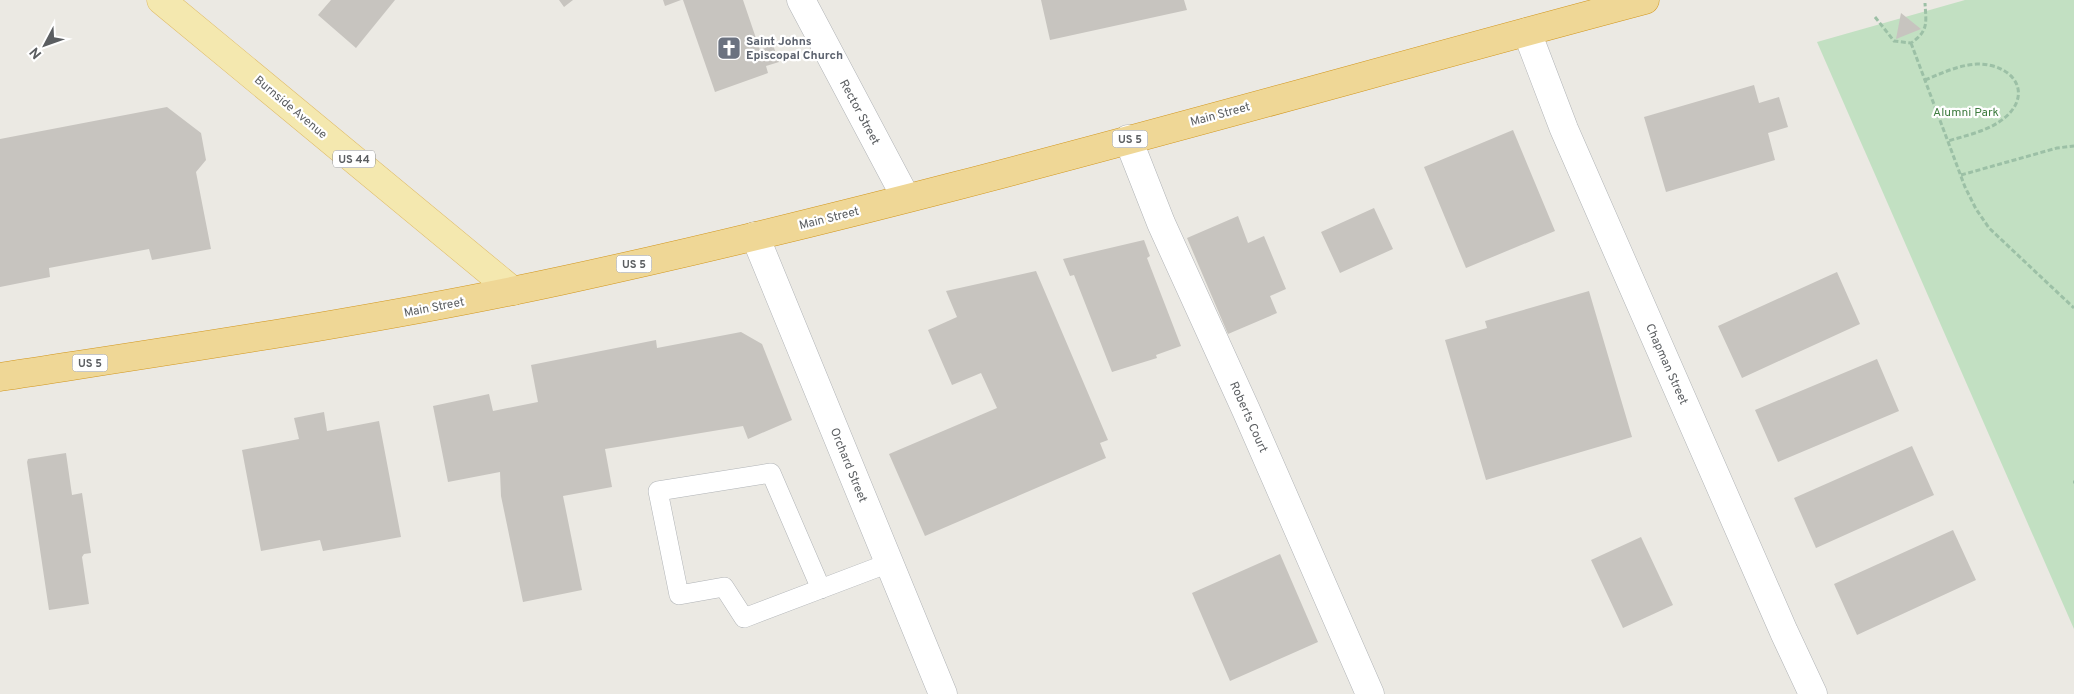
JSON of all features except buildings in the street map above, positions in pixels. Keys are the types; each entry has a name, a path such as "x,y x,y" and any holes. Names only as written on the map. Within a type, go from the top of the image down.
{"highway":[{"name":"Main Street","path":"0,377 386,316 513,291 755,236 906,198 1645,0"}],"main road":[{"name":"Burnside Avenue","path":"162,0 513,291"}],"street":[{"name":"Rector Street","path":"801,0 906,198"},
{"name":"Chapman Street","path":"1526,32 1568,138 1784,632 1813,694"},
{"name":"Roberts Court","path":"1128,139 1161,223 1246,410 1370,694"},
{"name":"Orchard Street","path":"755,236 943,694"}],"lane":[{"path":"821,589 770,473 658,491 679,595 724,587 744,618 821,589 889,563"}],"path":[{"path":"1875,18 1894,41 1911,43 1924,32 1926,24 1925,3"},
{"path":"1911,43 1961,176 1976,209 1989,228 2074,308"},
{"path":"1925,80 1963,66 1977,64 2003,69 2010,74 2015,82 2018,100 2008,116 1982,130 1948,141"},
{"path":"1961,176 2057,148 2074,146"}],"green space":[{"name":"Alumni Park","path":"1965,0 2074,0 2074,629 1817,42"}],"place":[{"name":"Saint Johns Episcopal Church","path":"729,48"}]}
